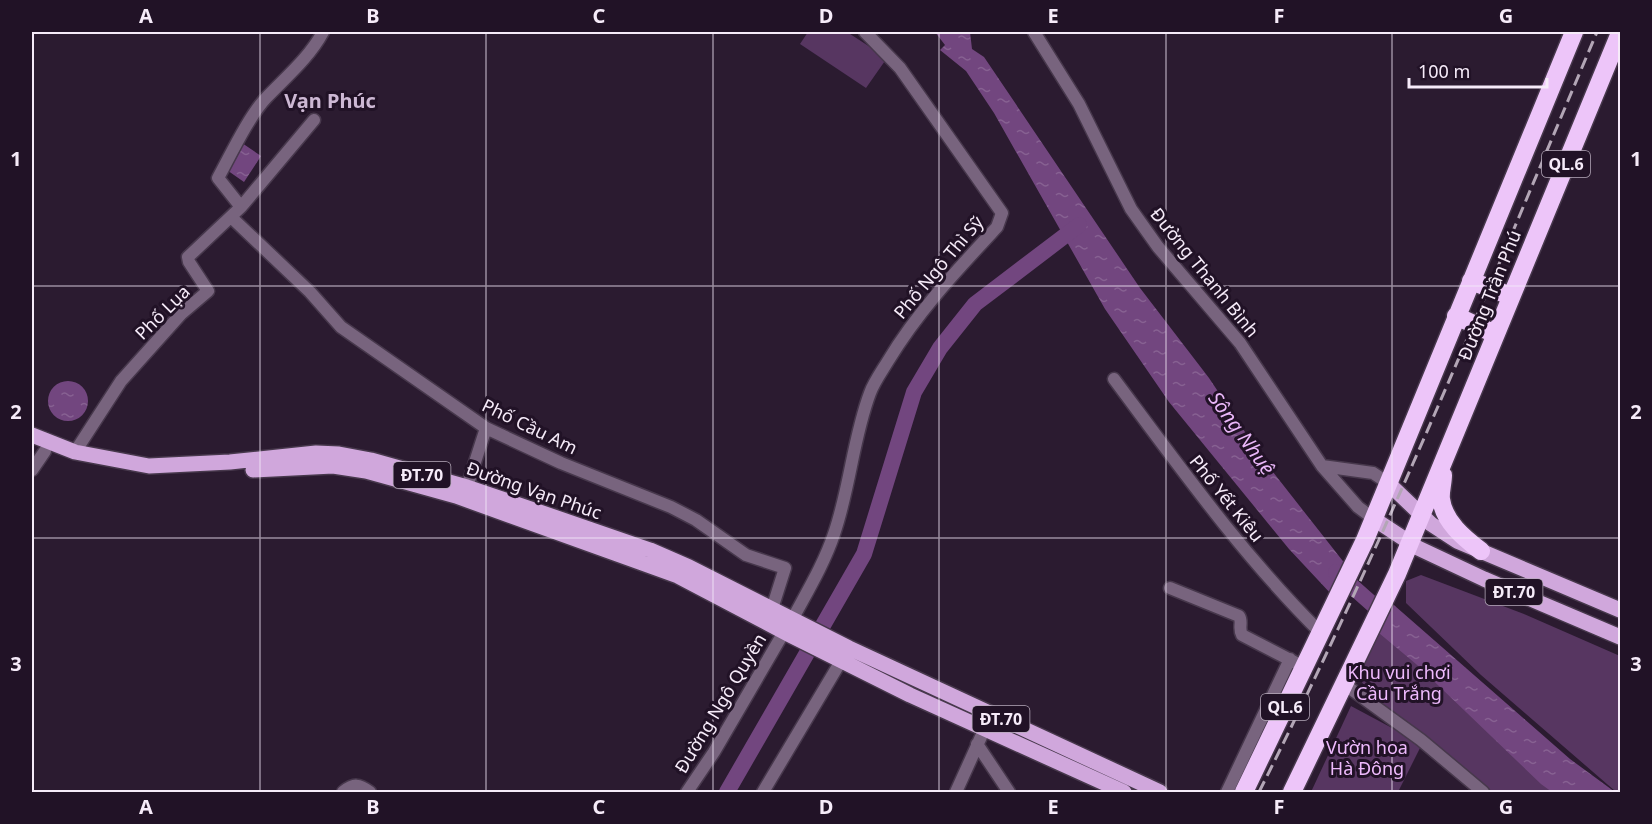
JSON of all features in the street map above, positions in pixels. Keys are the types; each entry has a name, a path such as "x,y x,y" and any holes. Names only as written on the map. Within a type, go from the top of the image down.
{"highway":[{"name":"Đường Trần Phú","path":"1324,627 1374,519 1574,32"},
{"name":"Đường Trần Phú","path":"1344,684 1397,574 1620,33"},
{"path":"1471,281 1511,296"},
{"path":"1456,316 1495,334"},
{"path":"1443,462 1441,498 1443,508 1460,534 1481,551"},
{"name":"QL.6","path":"1244,792 1297,663 1324,627"},
{"name":"QL.6","path":"1292,792 1344,684"}],"main road":[{"name":"Đường Vạn Phúc","path":"32,435 75,452 149,466 333,466 467,487 650,550 710,585 791,627"},
{"name":"Đường Vạn Phúc","path":"38,448 73,461 144,474 182,475 229,467"},
{"name":"Đường Vạn Phúc","path":"407,476 456,496 772,609 791,627"},
{"name":"ĐT.70","path":"1388,483 1431,524 1457,541 1620,610"},
{"name":"ĐT.70","path":"1374,519 1418,548 1620,637"},
{"name":"ĐT.70","path":"791,627 842,653 894,686 985,728 1160,792"},
{"name":"ĐT.70","path":"842,653 901,672 1124,792"},
{"path":"894,686 892,677 895,673 901,672"}],"street":[{"path":"241,207 218,178 264,99 280,86 313,49 323,32"},
{"name":"Phố Ngô Thì Sỹ","path":"791,627 834,534 852,469 858,429 871,390 922,310 997,227 1002,213 900,68 865,32"},
{"name":"Đường Thanh Bình","path":"1034,32 1079,104 1131,209 1158,247 1240,343 1322,466 1358,507 1374,519"},
{"name":"Phố Lụa","path":"75,452 122,381 181,314 208,292 188,258 241,207 314,120"},
{"name":"Phố Cầu Am","path":"231,217 310,292 340,327 486,428 561,463 671,507 696,520 746,555 785,568 772,609"},
{"name":"Phố Yết Kiêu","path":"1114,378 1195,489 1281,592 1324,627"},
{"path":"467,487 486,428"},
{"path":"32,470 38,448"},
{"path":"1322,466 1373,473 1388,483"},
{"path":"1170,588 1239,616 1241,619 1239,630 1242,635 1297,663 1227,792"},
{"name":"Đường Ngô Quyền","path":"687,792 791,627"},
{"path":"763,792 842,653"},
{"path":"1344,684 1421,740 1483,792"},
{"path":"956,792 985,728"},
{"path":"977,744 1004,789"},
{"path":"343,792 351,785 359,785 370,792"}],"green space":[{"path":"808,32 847,32 887,58 866,88 800,44"},
{"path":"1421,575 1524,614 1620,656 1620,792 1615,791 1481,675 1406,603 1406,581"},
{"name":"Khu vui chơi Cầu Trắng","path":"1380,632 1418,661 1554,792 1485,792 1395,717 1377,700 1359,676 1359,664 1364,651 1375,635"},
{"name":"Vườn hoa Hà Đông","path":"1351,706 1422,744 1398,792 1311,792"}],"water":[{"path":"935,32 970,32 972,49 984,57 1140,288 1209,378 1265,462 1346,565 1332,595 1289,549 1169,402 1105,309 994,113 966,71 940,50 945,45"},
{"path":"242,143 261,156 244,182 224,168"},
{"path":"68,381 76,382 82,387 87,393 87,409 82,415 76,420 68,421 60,420 54,415 49,409 48,401 49,393 54,387 60,382"},
{"path":"1387,599 1570,759 1615,792 1552,792 1541,784 1416,664 1373,628"}],"waterway":[{"path":"727,792 864,554 914,392 940,348 975,304 1079,225"},
{"name":"Sông Nhuệ","path":"1336,572 1388,618"}],"railway":[{"path":"1259,792 1305,699 1392,510 1476,319 1597,32"}],"district":[{"name":"Vạn Phúc","path":"330,100"}]}
